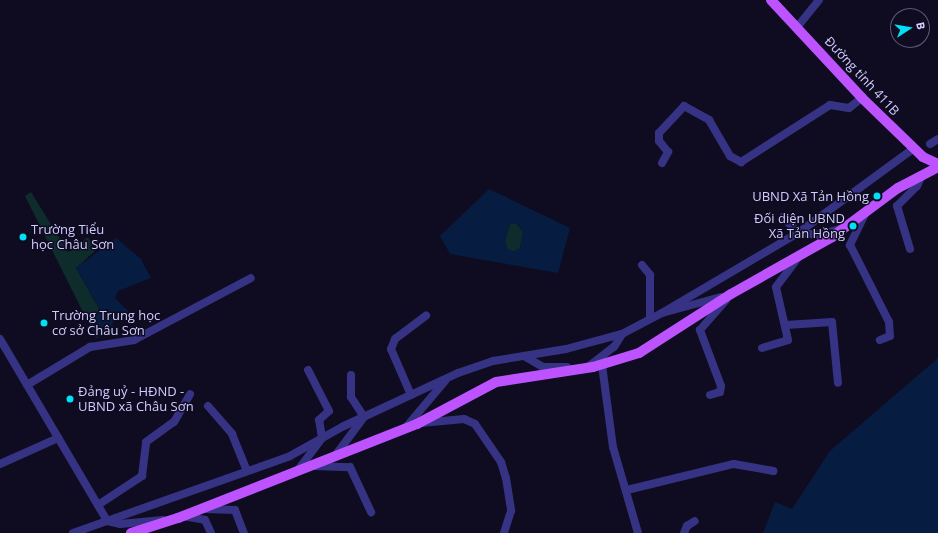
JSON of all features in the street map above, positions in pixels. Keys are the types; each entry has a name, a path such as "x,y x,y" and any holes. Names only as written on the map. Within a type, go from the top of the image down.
{"main road":[{"name":"Đường tỉnh 411B","path":"772,0 798,26 862,98 923,157 938,164"},
{"path":"131,533 202,509 407,426 417,424 496,382 602,365 645,350 731,294 847,227 868,210 922,175 938,167"}],"street":[{"path":"798,26 819,0"},
{"path":"662,163 668,152 659,142 659,133 684,106 709,120 730,156 741,162 830,104 849,108 862,98"},
{"path":"930,144 938,139"},
{"path":"73,533 290,456 364,417 447,378 493,361 524,356 622,334 662,313 798,233 914,148"},
{"path":"910,249 897,206 916,186 922,175"},
{"path":"868,210 850,245 889,322 890,336 880,340"},
{"path":"783,217 798,233 819,235 847,227"},
{"path":"762,348 788,340 786,325 776,287 801,254"},
{"path":"642,265 650,275 650,319"},
{"path":"27,385 90,347 134,340 251,278"},
{"path":"662,313 731,294"},
{"path":"710,395 720,392 721,386 700,330 731,294"},
{"path":"411,395 391,349 395,339 426,316"},
{"path":"786,325 832,322 838,383"},
{"path":"524,356 543,367 582,369 614,347 622,334"},
{"path":"0,339 107,521 120,524 181,517 204,520 211,533"},
{"path":"602,365 613,447 627,490 638,533"},
{"path":"302,469 322,438 319,420 329,408 308,370"},
{"path":"351,375 351,397 364,417"},
{"path":"407,426 447,378"},
{"path":"98,506 142,476 146,442 174,422 190,394"},
{"path":"208,406 232,434 247,471"},
{"path":"335,456 364,417"},
{"path":"417,424 464,419 472,422 501,462 502,470 510,494 508,524 504,533"},
{"path":"0,464 58,438"},
{"path":"627,490 734,464 773,471"},
{"path":"302,469 350,467 371,512"},
{"path":"202,509 235,510 244,533"},
{"path":"684,533 687,526 695,521"}],"green space":[{"path":"31,192 68,252 88,237 95,251 76,268 101,312 87,320 25,196"},
{"path":"516,223 523,232 520,248 514,252 507,249 505,241 510,224"}],"water":[{"path":"489,189 570,228 558,273 450,254 440,236","holes":["516,223 523,232 520,247 514,252 507,249 505,241 510,224"]},
{"path":"116,238 141,259 151,278 118,291 115,298 129,312 112,323 115,329 96,339 87,320 101,311 76,268"},
{"path":"938,358 938,533 763,533 775,502 792,509 830,451"}],"place":[{"name":"UBND Xã Tản Hồng","path":"877,196"},
{"name":"Đối diện UBND Xã Tản Hồng","path":"853,226"},
{"name":"Trường Tiểu học Châu Sơn","path":"23,237"},
{"name":"Trường Trung học cơ sở Châu Sơn","path":"44,323"},
{"name":"Đảng uỷ - HĐND - UBND xã Châu Sơn","path":"70,399"}]}
